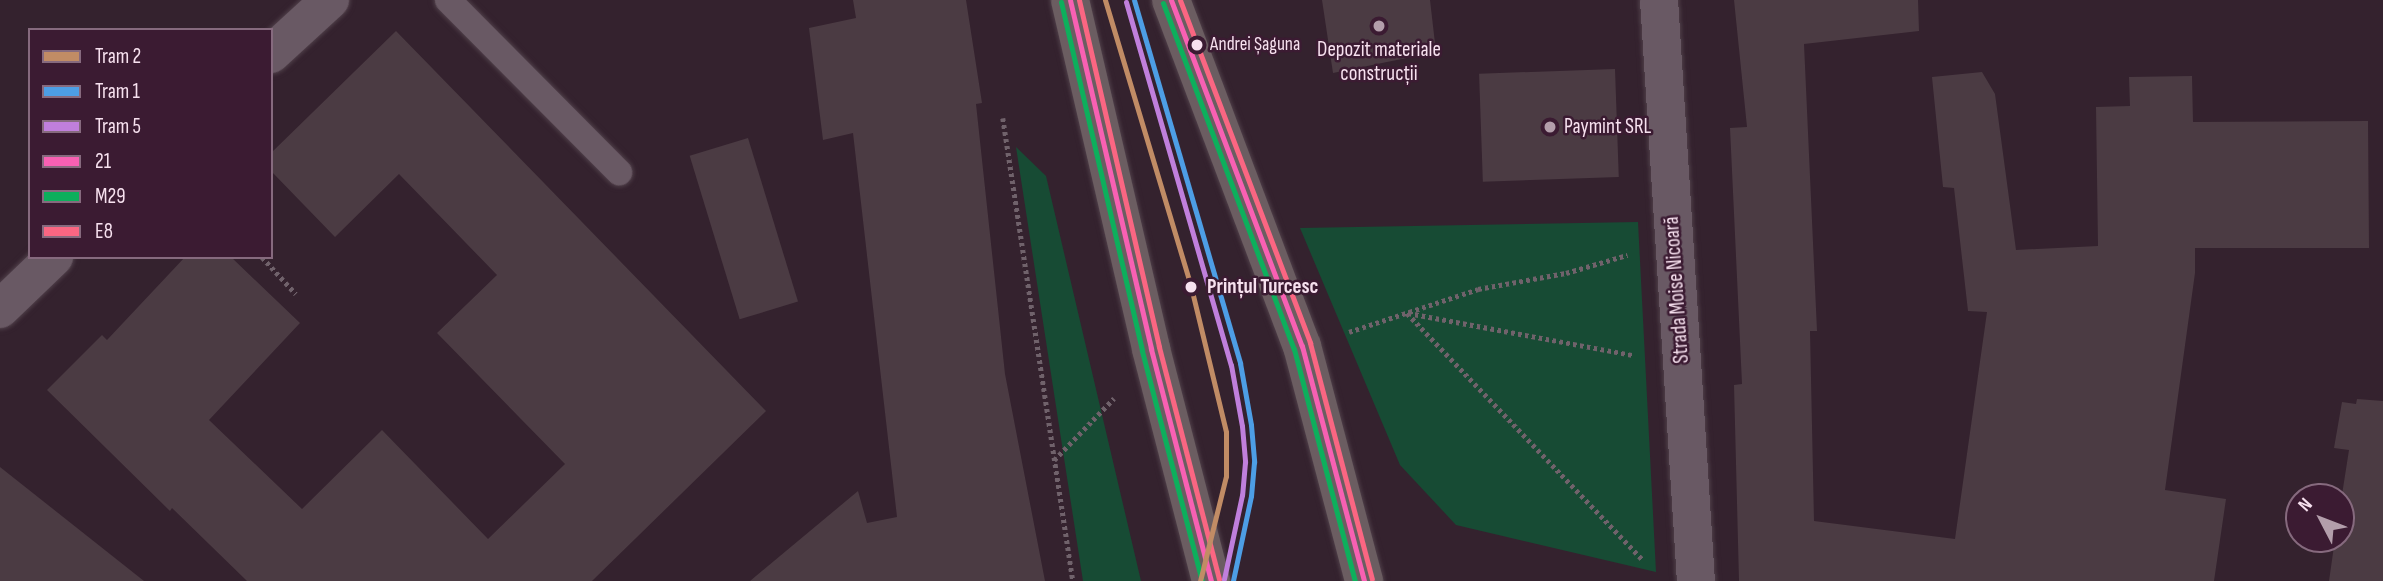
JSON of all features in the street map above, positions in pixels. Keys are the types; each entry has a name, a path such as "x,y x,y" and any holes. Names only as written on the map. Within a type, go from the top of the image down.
{"main road":[{"path":"1070,0 1149,341 1211,581"},
{"path":"1171,0 1302,346 1364,581"}],"street":[{"path":"273,52 330,0"},
{"name":"Strada Moise Nicoară","path":"1659,0 1696,581"},
{"path":"0,309 52,259"}],"lane":[{"path":"448,0 619,172"}],"path":[{"path":"1003,118 1073,581"},
{"path":"1347,332 1478,289 1615,261 1674,235"},
{"path":"264,259 296,294"},
{"path":"1407,313 1682,363"},
{"path":"1407,313 1640,554 1645,563"},
{"path":"1054,460 1114,398"}],"green space":[{"path":"1016,147 1046,176 1141,581 1083,581"},
{"path":"1638,222 1656,572 1456,525 1400,465 1300,228"}],"building":[{"path":"853,0 966,0 982,103 976,104 1005,374 1045,581 750,581 858,491 867,523 897,517 853,133 823,140 809,28 856,18"},
{"name":"Depozit materiale construcții","path":"1322,0 1430,0 1436,52 1333,73"},
{"path":"1734,0 1918,0 1919,31 1804,44 1817,331 1810,331 1814,521 1955,539 1987,312 1968,311 1954,188 1943,187 1932,77 1982,72 1995,94 2016,250 2098,246 2096,107 2130,106 2129,77 2192,76 2193,122 2368,121 2369,248 2195,248 2195,273 2165,490 2226,499 2214,581 1739,581 1734,385 1742,384 1730,128 1747,127"},
{"path":"396,31 766,411 592,581 247,581 172,508 170,511 47,390 102,335 107,340 183,259 233,259 300,323 209,420 302,509 382,430 488,539 565,464 437,333 497,275 399,174 335,237 273,173 273,151"},
{"name":"Paymint SRL","path":"1615,69 1619,177 1483,182 1479,74"},
{"path":"748,138 798,302 740,319 690,156"},
{"path":"2357,399 2383,401 2383,581 2329,581 2333,553 2355,553 2355,483 2344,483 2349,450 2334,448 2342,402 2356,404"},
{"path":"0,467 144,581 0,581"}],"tram line":[{"name":"2","path":"1105,0 1191,287 1226,432 1226,476 1200,581"},
{"name":"1","path":"1134,0 1240,363 1251,425 1254,462 1251,496 1233,581"},
{"name":"5","path":"1126,2 1231,365 1242,426 1245,462 1242,495 1224,579"}],"transit line":[{"name":"21","path":"1070,0 1151,349 1211,581"},
{"name":"E8","path":"1079,0 1159,347 1219,579"},
{"name":"21","path":"1171,0 1302,346 1364,581"},
{"name":"E8","path":"1180,0 1310,343 1372,579"},
{"name":"M29","path":"1061,2 1142,351 1202,581"},
{"name":"M29","path":"1163,3 1294,349 1355,581"}],"place":[{"name":"Depozit materiale construcții","path":"1379,26"},
{"name":"Andrei Șaguna","path":"1197,45"},
{"name":"Paymint SRL","path":"1550,127"},
{"name":"Prințul Turcesc","path":"1191,287"}]}
